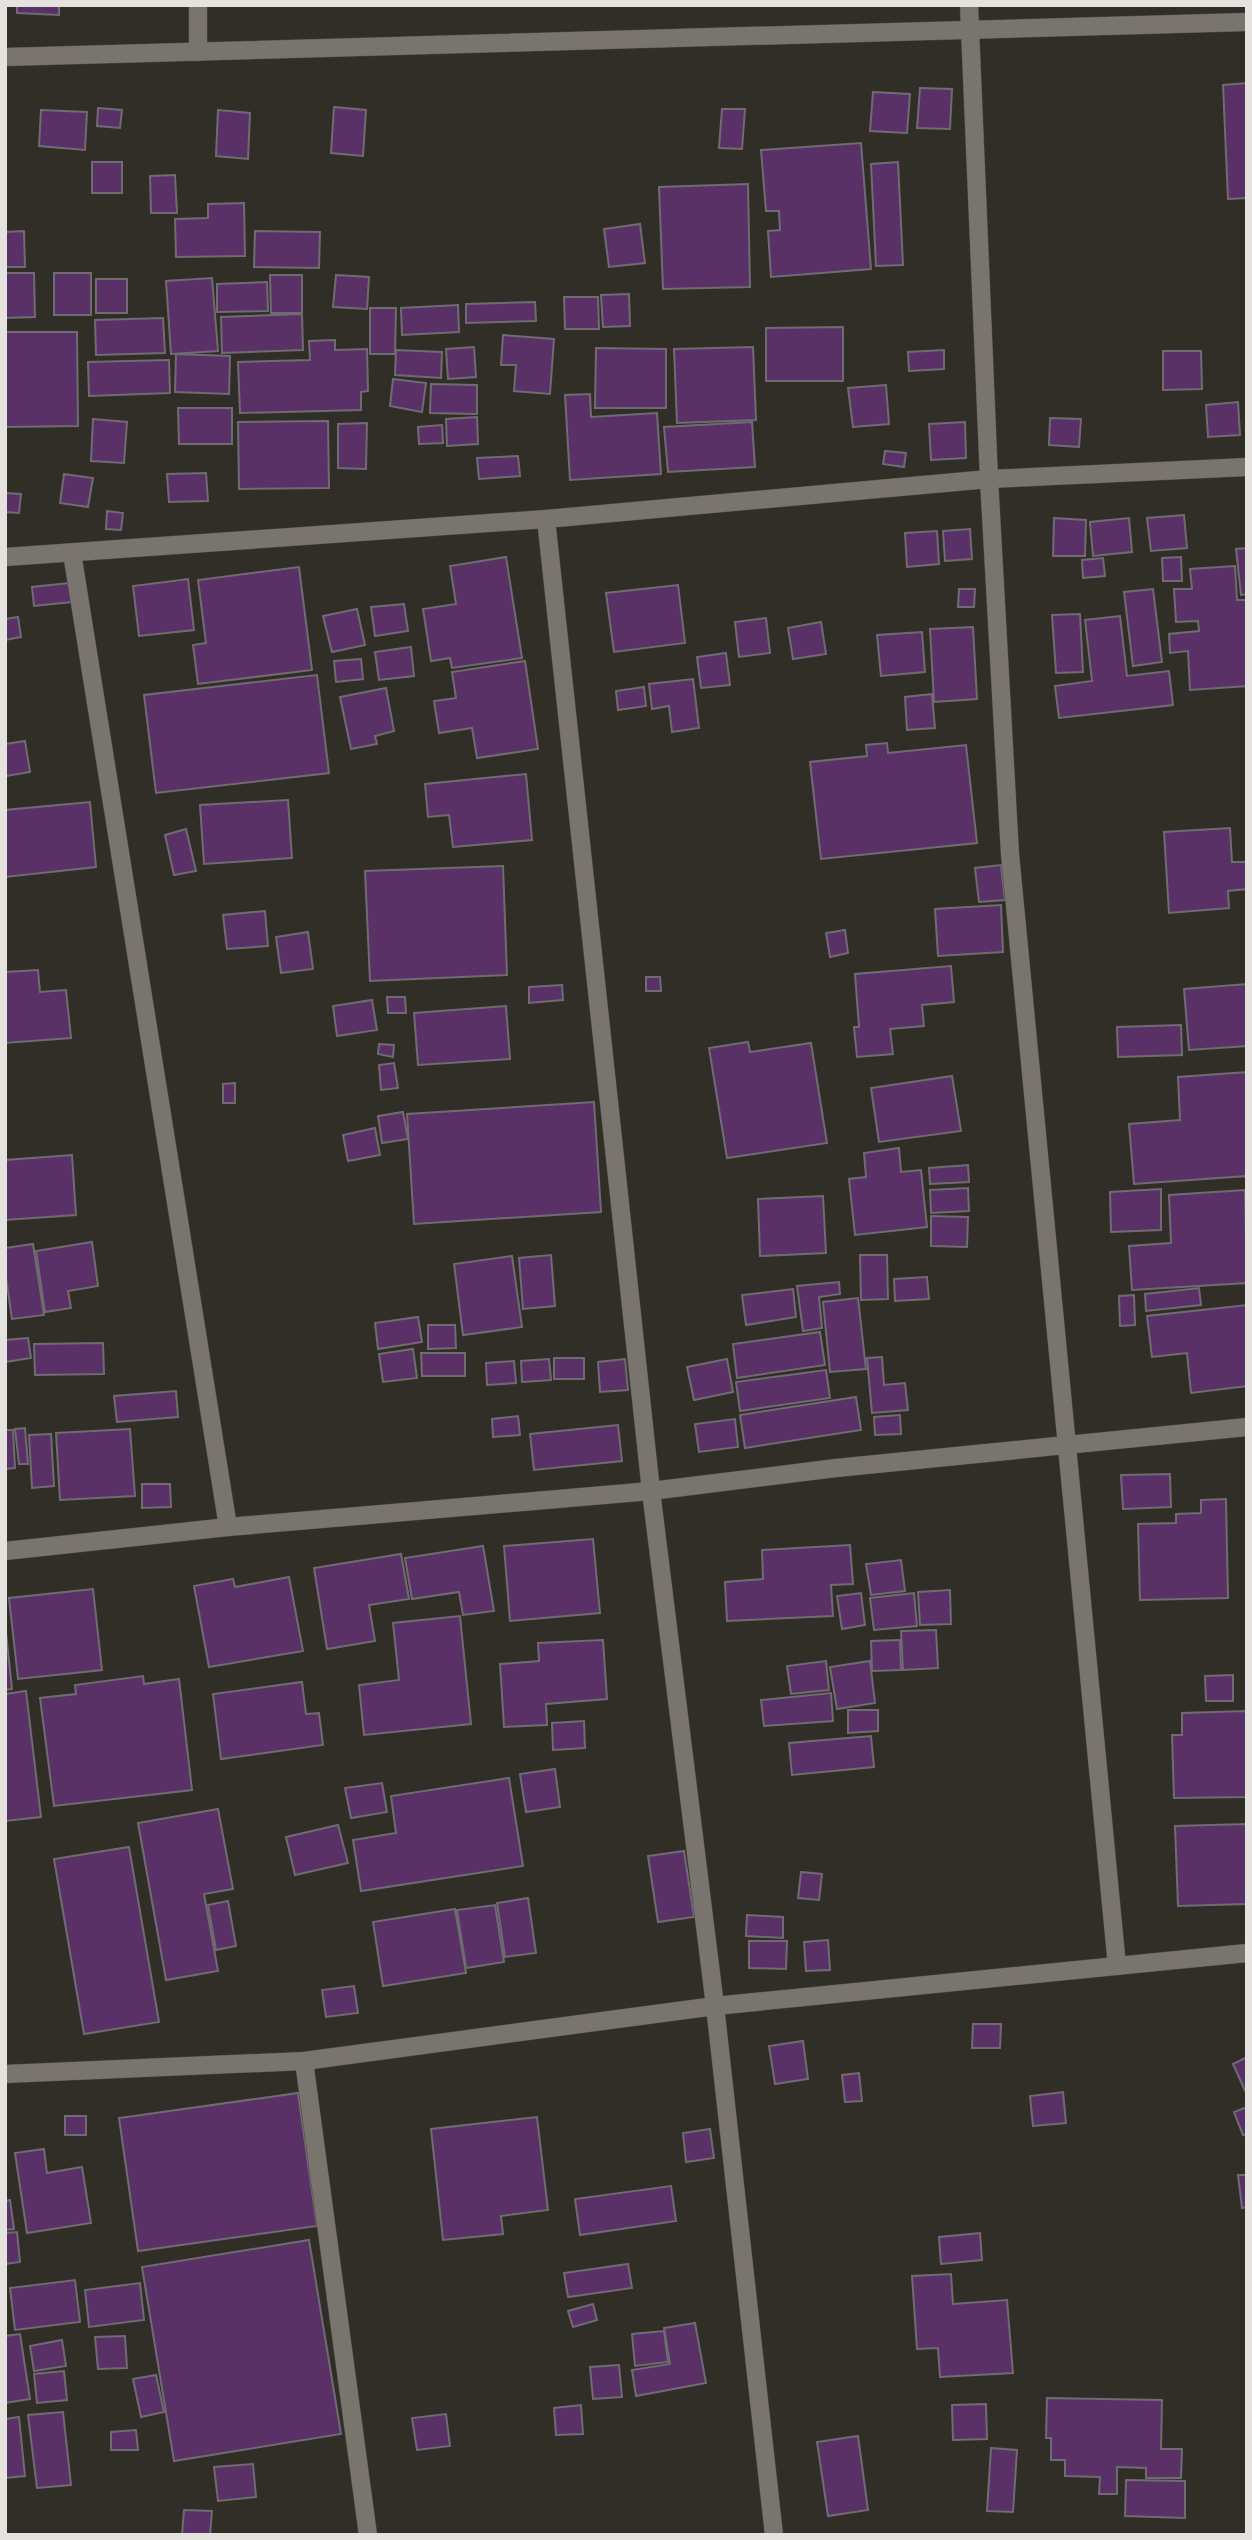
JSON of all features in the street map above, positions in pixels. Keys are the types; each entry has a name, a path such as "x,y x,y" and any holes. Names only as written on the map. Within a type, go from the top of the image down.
{"street":[{"path":"198,5 198,52"},
{"path":"969,5 989,479 1010,854 1117,1966"},
{"path":"5,57 1247,22"},
{"path":"5,556 546,519 989,479 1247,467"},
{"path":"546,519 651,1491 715,2006 774,2535"},
{"path":"72,553 228,1528"},
{"path":"5,1551 228,1528 651,1491 836,1468 1247,1427"},
{"path":"5,2074 304,2061 715,2006 1247,1953"},
{"path":"304,2061 368,2535"}],"building":[{"path":"17,5 59,5 59,15 17,13"},
{"path":"1247,83 1247,198 1228,199 1223,85"},
{"path":"920,88 952,89 950,129 917,128"},
{"path":"873,92 910,94 907,133 870,131"},
{"path":"334,107 366,110 363,156 331,153"},
{"path":"98,108 122,110 120,128 97,126"},
{"path":"722,109 745,109 742,149 719,148"},
{"path":"41,110 87,112 85,150 39,146"},
{"path":"218,110 250,113 248,159 216,156"},
{"path":"861,143 871,269 771,277 768,231 780,230 779,211 766,211 761,150"},
{"path":"92,162 122,162 122,193 92,193"},
{"path":"898,162 903,265 876,266 871,164"},
{"path":"175,175 177,213 151,213 150,176"},
{"path":"748,184 750,287 663,289 659,187"},
{"path":"244,203 245,256 176,257 175,219 208,218 208,204"},
{"path":"640,224 645,263 609,267 604,229"},
{"path":"24,231 25,267 5,267 5,232"},
{"path":"255,231 320,232 319,268 254,267"},
{"path":"5,273 34,273 35,317 5,318"},
{"path":"54,273 91,273 91,315 54,315"},
{"path":"270,275 302,275 302,313 271,313"},
{"path":"336,275 369,277 367,309 333,307"},
{"path":"212,278 218,351 171,354 166,281"},
{"path":"96,279 127,279 127,313 96,313"},
{"path":"267,282 268,311 217,312 217,284"},
{"path":"629,294 630,326 603,327 601,295"},
{"path":"564,297 598,297 599,329 565,329"},
{"path":"535,302 536,321 466,323 466,304"},
{"path":"458,305 459,332 402,335 401,308"},
{"path":"370,308 396,308 395,354 370,354"},
{"path":"302,314 303,350 222,353 221,317"},
{"path":"163,318 165,353 96,355 95,320"},
{"path":"843,327 843,381 766,381 766,328"},
{"path":"5,332 77,332 78,426 5,427"},
{"path":"503,335 554,339 550,394 514,391 516,365 501,365"},
{"path":"335,340 335,350 367,349 368,391 361,392 361,410 240,413 238,362 310,360 309,341"},
{"path":"474,347 476,377 448,379 446,349"},
{"path":"753,347 756,420 677,423 674,349"},
{"path":"596,348 666,349 666,408 595,408"},
{"path":"396,350 442,352 441,378 395,375"},
{"path":"944,350 944,369 909,371 908,352"},
{"path":"1163,351 1201,351 1202,389 1163,390"},
{"path":"176,354 230,356 229,394 175,392"},
{"path":"169,360 170,393 89,396 88,362"},
{"path":"393,379 426,383 422,412 390,406"},
{"path":"431,384 477,385 477,414 430,413"},
{"path":"886,385 889,424 853,427 848,388"},
{"path":"590,394 591,417 657,413 661,474 570,480 565,395"},
{"path":"1238,402 1240,435 1208,437 1206,405"},
{"path":"178,408 232,408 232,444 179,444"},
{"path":"477,417 478,444 447,446 446,419"},
{"path":"1050,418 1081,419 1079,447 1049,445"},
{"path":"93,419 127,422 124,463 91,461"},
{"path":"328,421 329,488 239,489 238,422"},
{"path":"752,422 755,467 668,472 664,427"},
{"path":"965,422 966,458 931,460 929,424"},
{"path":"367,423 366,469 338,468 338,424"},
{"path":"442,425 443,443 419,444 418,427"},
{"path":"885,451 906,453 904,467 883,464"},
{"path":"518,456 520,476 479,479 477,458"},
{"path":"206,473 208,501 169,502 167,474"},
{"path":"64,474 93,478 88,507 60,503"},
{"path":"5,493 21,494 19,513 5,512"},
{"path":"107,511 123,513 121,530 106,529"},
{"path":"1184,515 1187,548 1151,551 1147,518"},
{"path":"1054,518 1086,520 1085,556 1053,556"},
{"path":"1129,518 1132,552 1093,556 1090,522"},
{"path":"970,529 972,559 945,561 943,531"},
{"path":"937,531 939,564 907,567 905,533"},
{"path":"1247,548 1247,594 1241,595 1236,549"},
{"path":"506,557 522,658 452,668 450,658 431,661 423,609 456,604 450,566"},
{"path":"1181,557 1182,581 1163,581 1162,558"},
{"path":"1103,558 1105,576 1083,578 1082,560"},
{"path":"1235,566 1237,600 1247,600 1247,686 1190,690 1188,651 1170,653 1169,634 1199,631 1198,621 1176,622 1174,589 1192,589 1190,569"},
{"path":"299,567 312,670 198,684 193,645 206,643 198,580"},
{"path":"188,579 194,630 139,636 133,586"},
{"path":"69,583 72,602 34,606 32,587"},
{"path":"678,585 685,643 614,652 606,593"},
{"path":"959,589 975,589 974,607 958,607"},
{"path":"1153,589 1162,662 1133,666 1124,592"},
{"path":"404,604 408,631 375,636 371,607"},
{"path":"357,609 365,645 332,652 323,616"},
{"path":"1080,614 1083,672 1056,673 1052,615"},
{"path":"1120,616 1127,676 1169,671 1173,705 1059,718 1055,686 1092,681 1085,620"},
{"path":"18,617 21,637 5,640 5,619"},
{"path":"766,618 770,653 739,657 735,622"},
{"path":"821,622 826,654 793,659 788,628"},
{"path":"973,627 977,699 934,702 930,629"},
{"path":"922,632 925,672 881,676 877,635"},
{"path":"411,647 414,676 379,680 375,652"},
{"path":"726,653 730,685 701,688 697,657"},
{"path":"361,659 363,679 336,682 334,661"},
{"path":"525,661 538,749 477,758 472,728 439,733 434,701 456,698 452,672"},
{"path":"317,675 329,773 156,793 144,695"},
{"path":"693,679 699,728 672,732 669,706 652,709 649,684"},
{"path":"644,687 646,706 618,710 616,691"},
{"path":"386,688 394,731 375,736 377,744 351,749 340,697"},
{"path":"932,694 935,728 907,730 905,697"},
{"path":"25,741 30,772 6,776 5,744"},
{"path":"887,743 888,753 966,745 977,843 821,859 810,762 867,756 866,745"},
{"path":"526,774 532,840 453,847 449,815 428,817 425,784"},
{"path":"288,800 292,858 204,864 200,805"},
{"path":"90,802 96,867 5,877 5,810"},
{"path":"1230,828 1232,862 1247,862 1247,889 1228,891 1229,908 1169,913 1164,832"},
{"path":"186,829 196,871 174,875 165,835"},
{"path":"1001,865 1005,900 979,902 975,868"},
{"path":"503,866 507,975 370,981 365,871"},
{"path":"1001,905 1003,952 938,956 935,909"},
{"path":"265,911 268,946 227,949 223,915"},
{"path":"845,930 848,953 830,957 826,933"},
{"path":"308,932 313,969 281,973 276,937"},
{"path":"951,966 954,1002 922,1005 924,1026 890,1029 893,1054 857,1057 854,1027 859,1027 855,974"},
{"path":"38,970 40,992 66,990 71,1038 5,1043 5,972"},
{"path":"646,977 660,977 661,991 646,991"},
{"path":"1247,984 1247,1046 1189,1050 1184,989"},
{"path":"562,985 563,1000 529,1003 529,987"},
{"path":"387,997 405,997 406,1013 388,1013"},
{"path":"372,1000 377,1030 337,1036 333,1006"},
{"path":"506,1006 510,1059 418,1065 414,1013"},
{"path":"1181,1025 1182,1055 1118,1057 1117,1027"},
{"path":"748,1042 750,1052 811,1043 827,1143 727,1158 709,1048"},
{"path":"379,1044 394,1045 393,1057 378,1054"},
{"path":"394,1063 398,1088 381,1090 379,1065"},
{"path":"1247,1072 1247,1176 1134,1184 1129,1124 1180,1120 1178,1077"},
{"path":"952,1076 961,1131 879,1142 871,1088"},
{"path":"235,1083 235,1103 223,1103 223,1084"},
{"path":"594,1102 601,1212 414,1224 407,1114"},
{"path":"403,1112 408,1139 382,1143 378,1116"},
{"path":"375,1128 380,1155 348,1161 343,1135"},
{"path":"899,1148 901,1172 921,1170 927,1227 855,1235 849,1179 866,1177 864,1153"},
{"path":"72,1155 76,1215 5,1220 5,1160"},
{"path":"968,1165 969,1182 930,1184 929,1168"},
{"path":"968,1188 969,1211 931,1213 930,1190"},
{"path":"1161,1189 1161,1230 1111,1232 1110,1192"},
{"path":"1245,1190 1247,1283 1132,1290 1129,1246 1171,1243 1169,1195"},
{"path":"823,1196 826,1253 760,1256 758,1199"},
{"path":"931,1216 968,1217 967,1247 931,1246"},
{"path":"92,1242 98,1286 68,1291 71,1308 45,1312 36,1251"},
{"path":"33,1244 44,1315 12,1319 5,1271 5,1248"},
{"path":"551,1255 555,1306 523,1309 519,1258"},
{"path":"860,1255 887,1255 888,1299 861,1300"},
{"path":"512,1256 522,1327 463,1335 454,1264"},
{"path":"927,1277 929,1299 895,1301 894,1279"},
{"path":"839,1282 840,1294 819,1297 822,1328 803,1331 797,1286"},
{"path":"1199,1288 1201,1305 1146,1311 1145,1294"},
{"path":"793,1289 796,1317 746,1325 742,1295"},
{"path":"1134,1295 1135,1325 1120,1326 1119,1296"},
{"path":"858,1298 866,1369 830,1372 823,1302"},
{"path":"1247,1305 1247,1386 1191,1393 1187,1353 1152,1357 1147,1316"},
{"path":"418,1317 422,1342 378,1349 375,1323"},
{"path":"428,1325 455,1325 456,1348 428,1349"},
{"path":"820,1332 825,1365 737,1378 733,1344"},
{"path":"28,1338 31,1358 5,1362 5,1340"},
{"path":"103,1343 104,1374 35,1375 34,1344"},
{"path":"413,1349 417,1378 383,1382 379,1354"},
{"path":"421,1353 465,1353 465,1376 422,1376"},
{"path":"882,1357 884,1385 905,1383 908,1410 872,1413 867,1358"},
{"path":"554,1358 584,1358 584,1379 554,1379"},
{"path":"549,1359 551,1380 522,1382 521,1361"},
{"path":"625,1359 628,1390 600,1392 598,1362"},
{"path":"727,1359 733,1392 694,1400 687,1367"},
{"path":"514,1361 516,1383 487,1385 486,1363"},
{"path":"826,1370 830,1398 740,1411 736,1382"},
{"path":"176,1391 178,1417 117,1422 114,1396"},
{"path":"856,1397 861,1430 745,1448 740,1415"},
{"path":"900,1415 901,1434 875,1435 874,1417"},
{"path":"518,1416 520,1435 493,1437 492,1419"},
{"path":"735,1419 738,1447 699,1452 695,1424"},
{"path":"618,1425 622,1461 534,1470 530,1434"},
{"path":"25,1428 28,1464 19,1464 15,1429"},
{"path":"130,1429 135,1496 60,1500 56,1433"},
{"path":"5,1430 13,1430 15,1468 5,1469"},
{"path":"51,1434 54,1486 32,1488 29,1435"},
{"path":"1170,1474 1171,1507 1123,1509 1121,1475"},
{"path":"142,1484 170,1484 171,1507 142,1508"},
{"path":"1226,1499 1228,1598 1140,1600 1138,1524 1176,1523 1176,1514 1201,1513 1201,1500"},
{"path":"593,1539 600,1613 510,1621 504,1546"},
{"path":"850,1545 853,1584 831,1585 833,1616 727,1621 725,1582 763,1579 762,1550"},
{"path":"483,1546 494,1611 463,1615 459,1592 412,1599 405,1558"},
{"path":"401,1554 409,1599 369,1605 375,1641 327,1649 314,1568"},
{"path":"901,1560 905,1591 871,1595 866,1564"},
{"path":"289,1577 303,1651 209,1667 194,1586 233,1579 235,1587"},
{"path":"93,1589 102,1670 18,1679 9,1598"},
{"path":"950,1590 951,1624 920,1625 918,1592"},
{"path":"861,1593 865,1625 842,1629 837,1596"},
{"path":"914,1593 917,1626 874,1630 870,1598"},
{"path":"460,1616 471,1724 364,1735 359,1685 399,1680 393,1623"},
{"path":"5,1623 12,1689 5,1690"},
{"path":"936,1630 938,1668 903,1670 901,1631"},
{"path":"603,1640 607,1699 546,1704 547,1725 504,1727 500,1664 539,1661 538,1643"},
{"path":"900,1640 901,1670 872,1671 871,1641"},
{"path":"826,1661 829,1690 791,1694 787,1666"},
{"path":"870,1661 875,1703 837,1709 830,1667"},
{"path":"1233,1675 1233,1701 1206,1701 1205,1676"},
{"path":"143,1676 144,1684 179,1679 192,1790 54,1806 40,1698 76,1694 75,1685"},
{"path":"302,1682 306,1714 319,1713 323,1745 221,1759 213,1694"},
{"path":"26,1691 41,1817 5,1821 5,1694"},
{"path":"831,1693 833,1721 764,1726 761,1700"},
{"path":"848,1710 878,1710 878,1731 848,1733"},
{"path":"1247,1711 1247,1797 1174,1798 1172,1735 1182,1735 1182,1713"},
{"path":"584,1721 585,1748 553,1750 552,1723"},
{"path":"871,1736 874,1767 792,1775 789,1743"},
{"path":"555,1769 560,1807 526,1812 520,1774"},
{"path":"509,1778 523,1866 361,1891 353,1840 396,1833 391,1796"},
{"path":"382,1783 387,1812 351,1818 345,1788"},
{"path":"218,1809 233,1889 204,1894 218,1971 166,1980 138,1823"},
{"path":"1247,1824 1247,1904 1178,1906 1175,1826"},
{"path":"338,1825 348,1863 295,1875 286,1837"},
{"path":"129,1847 159,2022 84,2034 54,1859"},
{"path":"684,1851 694,1917 658,1922 648,1856"},
{"path":"801,1872 822,1874 819,1900 798,1898"},
{"path":"528,1898 536,1953 505,1957 497,1903"},
{"path":"228,1901 236,1946 216,1950 208,1905"},
{"path":"495,1905 504,1962 466,1968 457,1910"},
{"path":"455,1909 466,1973 383,1986 373,1922"},
{"path":"747,1915 783,1917 783,1938 746,1936"},
{"path":"828,1940 830,1970 806,1971 804,1942"},
{"path":"749,1941 787,1941 786,1969 749,1968"},
{"path":"354,1986 358,2013 326,2017 322,1990"},
{"path":"973,2024 1001,2024 1000,2048 972,2048"},
{"path":"803,2041 808,2079 775,2084 769,2046"},
{"path":"1247,2057 1247,2095 1233,2064"},
{"path":"859,2073 862,2101 845,2102 842,2075"},
{"path":"1063,2092 1066,2123 1033,2126 1030,2096"},
{"path":"298,2093 317,2226 138,2251 119,2118"},
{"path":"1247,2107 1247,2134 1243,2135 1234,2112"},
{"path":"65,2116 86,2116 86,2135 65,2135"},
{"path":"537,2117 548,2210 501,2216 503,2234 443,2240 431,2129"},
{"path":"710,2129 714,2158 686,2162 683,2133"},
{"path":"44,2149 47,2173 82,2167 91,2223 27,2233 15,2153"},
{"path":"1238,2175 1247,2175 1247,2207 1242,2208"},
{"path":"671,2186 676,2221 580,2235 575,2199"},
{"path":"10,2200 14,2229 5,2230 5,2201"},
{"path":"17,2232 20,2262 5,2264 5,2233"},
{"path":"980,2233 982,2260 941,2264 939,2237"},
{"path":"309,2240 341,2434 174,2461 142,2267"},
{"path":"628,2264 632,2288 568,2297 564,2273"},
{"path":"951,2274 953,2304 1007,2300 1013,2373 940,2377 938,2348 917,2349 912,2276"},
{"path":"75,2280 80,2322 15,2330 10,2288"},
{"path":"140,2283 144,2320 89,2327 85,2290"},
{"path":"593,2304 597,2320 573,2327 568,2311"},
{"path":"695,2323 706,2383 636,2396 632,2370 670,2364 664,2328"},
{"path":"664,2331 668,2362 635,2366 632,2334"},
{"path":"20,2334 30,2399 5,2403 5,2336"},
{"path":"125,2336 127,2368 98,2369 95,2337"},
{"path":"62,2340 66,2366 34,2371 30,2346"},
{"path":"619,2365 622,2397 593,2399 590,2367"},
{"path":"64,2371 67,2400 37,2403 34,2374"},
{"path":"156,2375 164,2412 141,2417 133,2379"},
{"path":"1047,2398 1162,2400 1161,2449 1182,2449 1181,2478 1146,2478 1146,2468 1117,2467 1117,2494 1099,2494 1100,2477 1065,2476 1065,2460 1051,2460 1051,2438 1046,2438"},
{"path":"986,2404 987,2439 953,2440 952,2405"},
{"path":"581,2405 583,2434 556,2435 554,2408"},
{"path":"63,2412 71,2485 37,2488 28,2415"},
{"path":"446,2414 450,2446 417,2450 412,2418"},
{"path":"19,2417 25,2476 5,2478 5,2419"},
{"path":"136,2430 138,2450 111,2450 111,2432"},
{"path":"858,2436 868,2510 828,2516 817,2442"},
{"path":"991,2448 1017,2450 1013,2512 987,2511"},
{"path":"253,2464 256,2497 218,2501 214,2467"},
{"path":"1126,2480 1185,2481 1185,2518 1125,2516"},
{"path":"184,2510 212,2511 210,2535 182,2535"}]}
